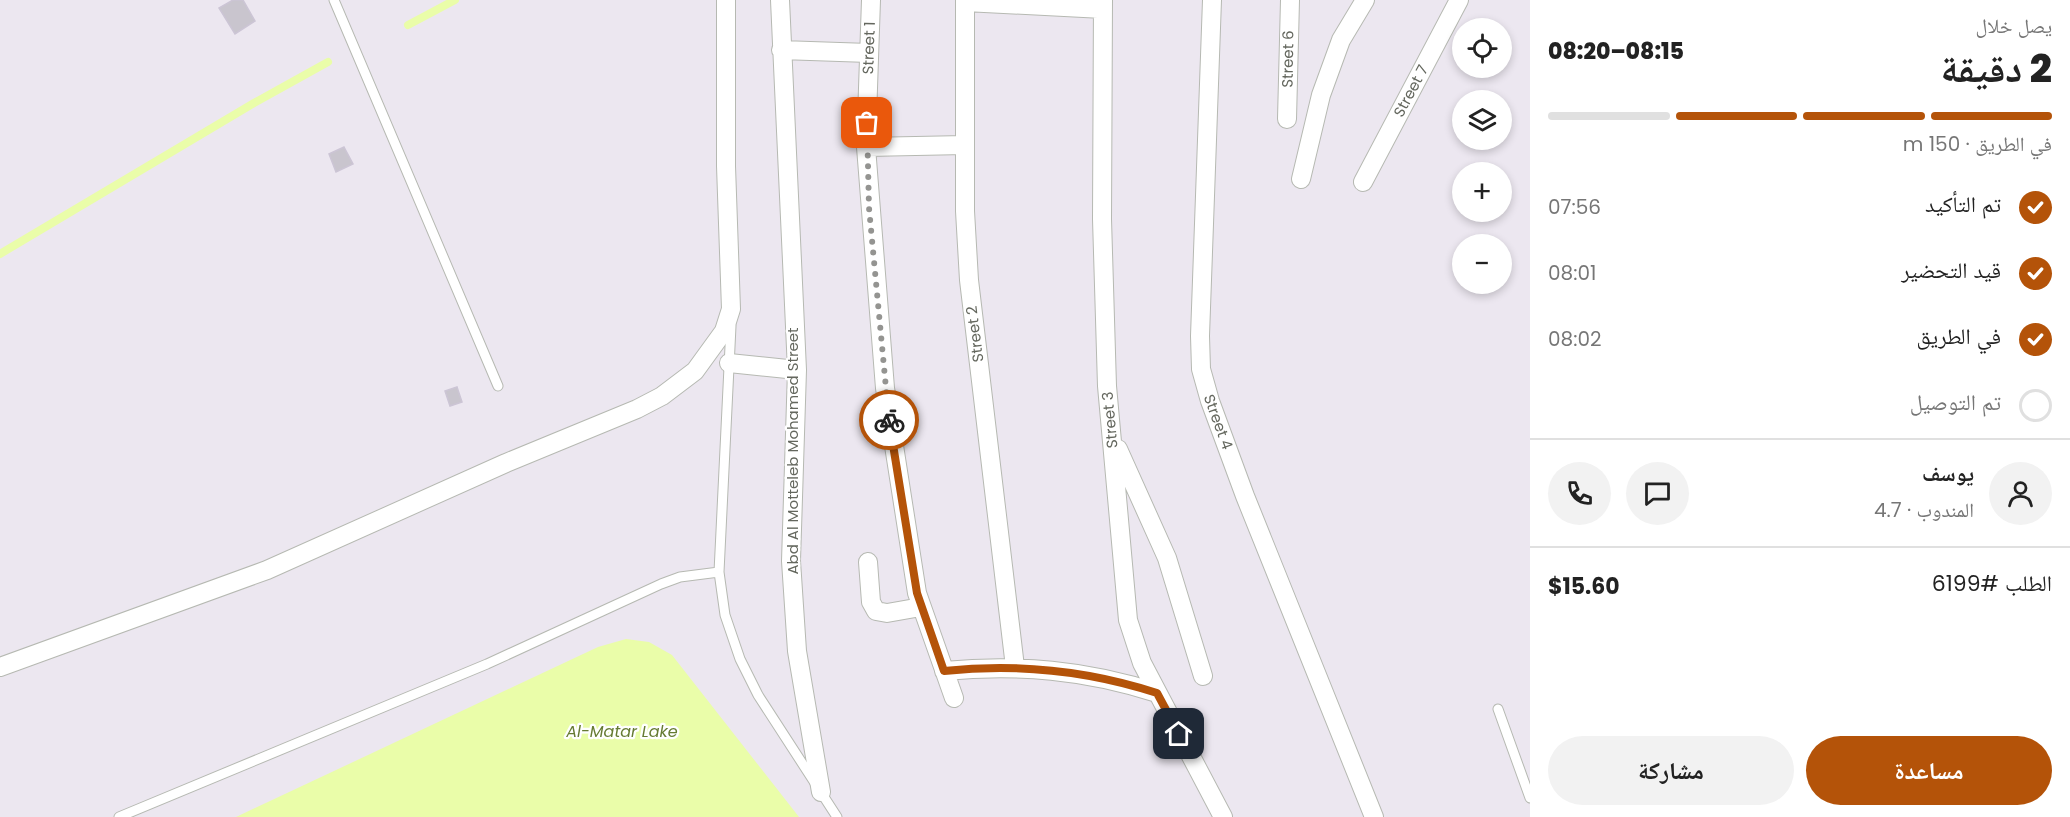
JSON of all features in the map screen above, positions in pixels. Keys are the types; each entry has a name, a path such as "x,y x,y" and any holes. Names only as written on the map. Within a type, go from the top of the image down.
{"street":[{"path":"0,668 267,570 506,463 637,409 662,396 695,371 724,331 731,309 726,166 726,0"},
{"name":"Abd Al Motteleb Mohamed Street","path":"780,0 797,370 792,572 797,651 822,792"},
{"name":"Street 1","path":"872,0 868,53 867,147 885,388 911,562 921,607 954,698"},
{"name":"Street 4","path":"1212,0 1200,336 1201,369 1245,496 1374,817"},
{"name":"Street 6","path":"1287,119 1290,0"},
{"path":"1301,179 1321,95 1341,40 1365,0"},
{"name":"Street 7","path":"1363,182 1459,0"},
{"path":"965,1 1103,4"},
{"name":"Street 2","path":"965,1 965,145 969,280 1015,667"},
{"name":"Street 3","path":"1103,4 1102,219 1107,386 1128,620 1136,649 1157,693 1223,817"},
{"path":"781,50 868,53"},
{"path":"867,147 965,145"},
{"path":"729,363 797,370"},
{"path":"1112,437 1167,558 1203,676"},
{"path":"868,562 871,602 876,611 887,613 921,607"},
{"path":"944,671 1015,667 1088,674 1157,693"}],"lane":[{"path":"334,0 498,386"},
{"path":"731,309 719,572 725,615 740,659 758,695 837,817"},
{"path":"119,817 487,664 660,584 681,577 719,572"},
{"path":"1498,709 1530,798"}],"water":[{"name":"Al-Matar Lake","path":"626,639 649,642 672,655 799,817 236,817 598,647"}],"building":[{"path":"233,0 243,0 255,21 235,34 219,8"},
{"path":"344,147 353,164 336,172 329,154"},
{"path":"457,387 462,402 450,406 445,391"}],"waterway":[{"path":"408,25 455,0"},
{"path":"0,254 254,103 328,62"}],"way so far":[{"path":"867,123 869,208 889,420"}],"route":[{"path":"889,420 917,593 944,671 1015,667 1052,669 1123,682 1157,693 1179,734"}]}
